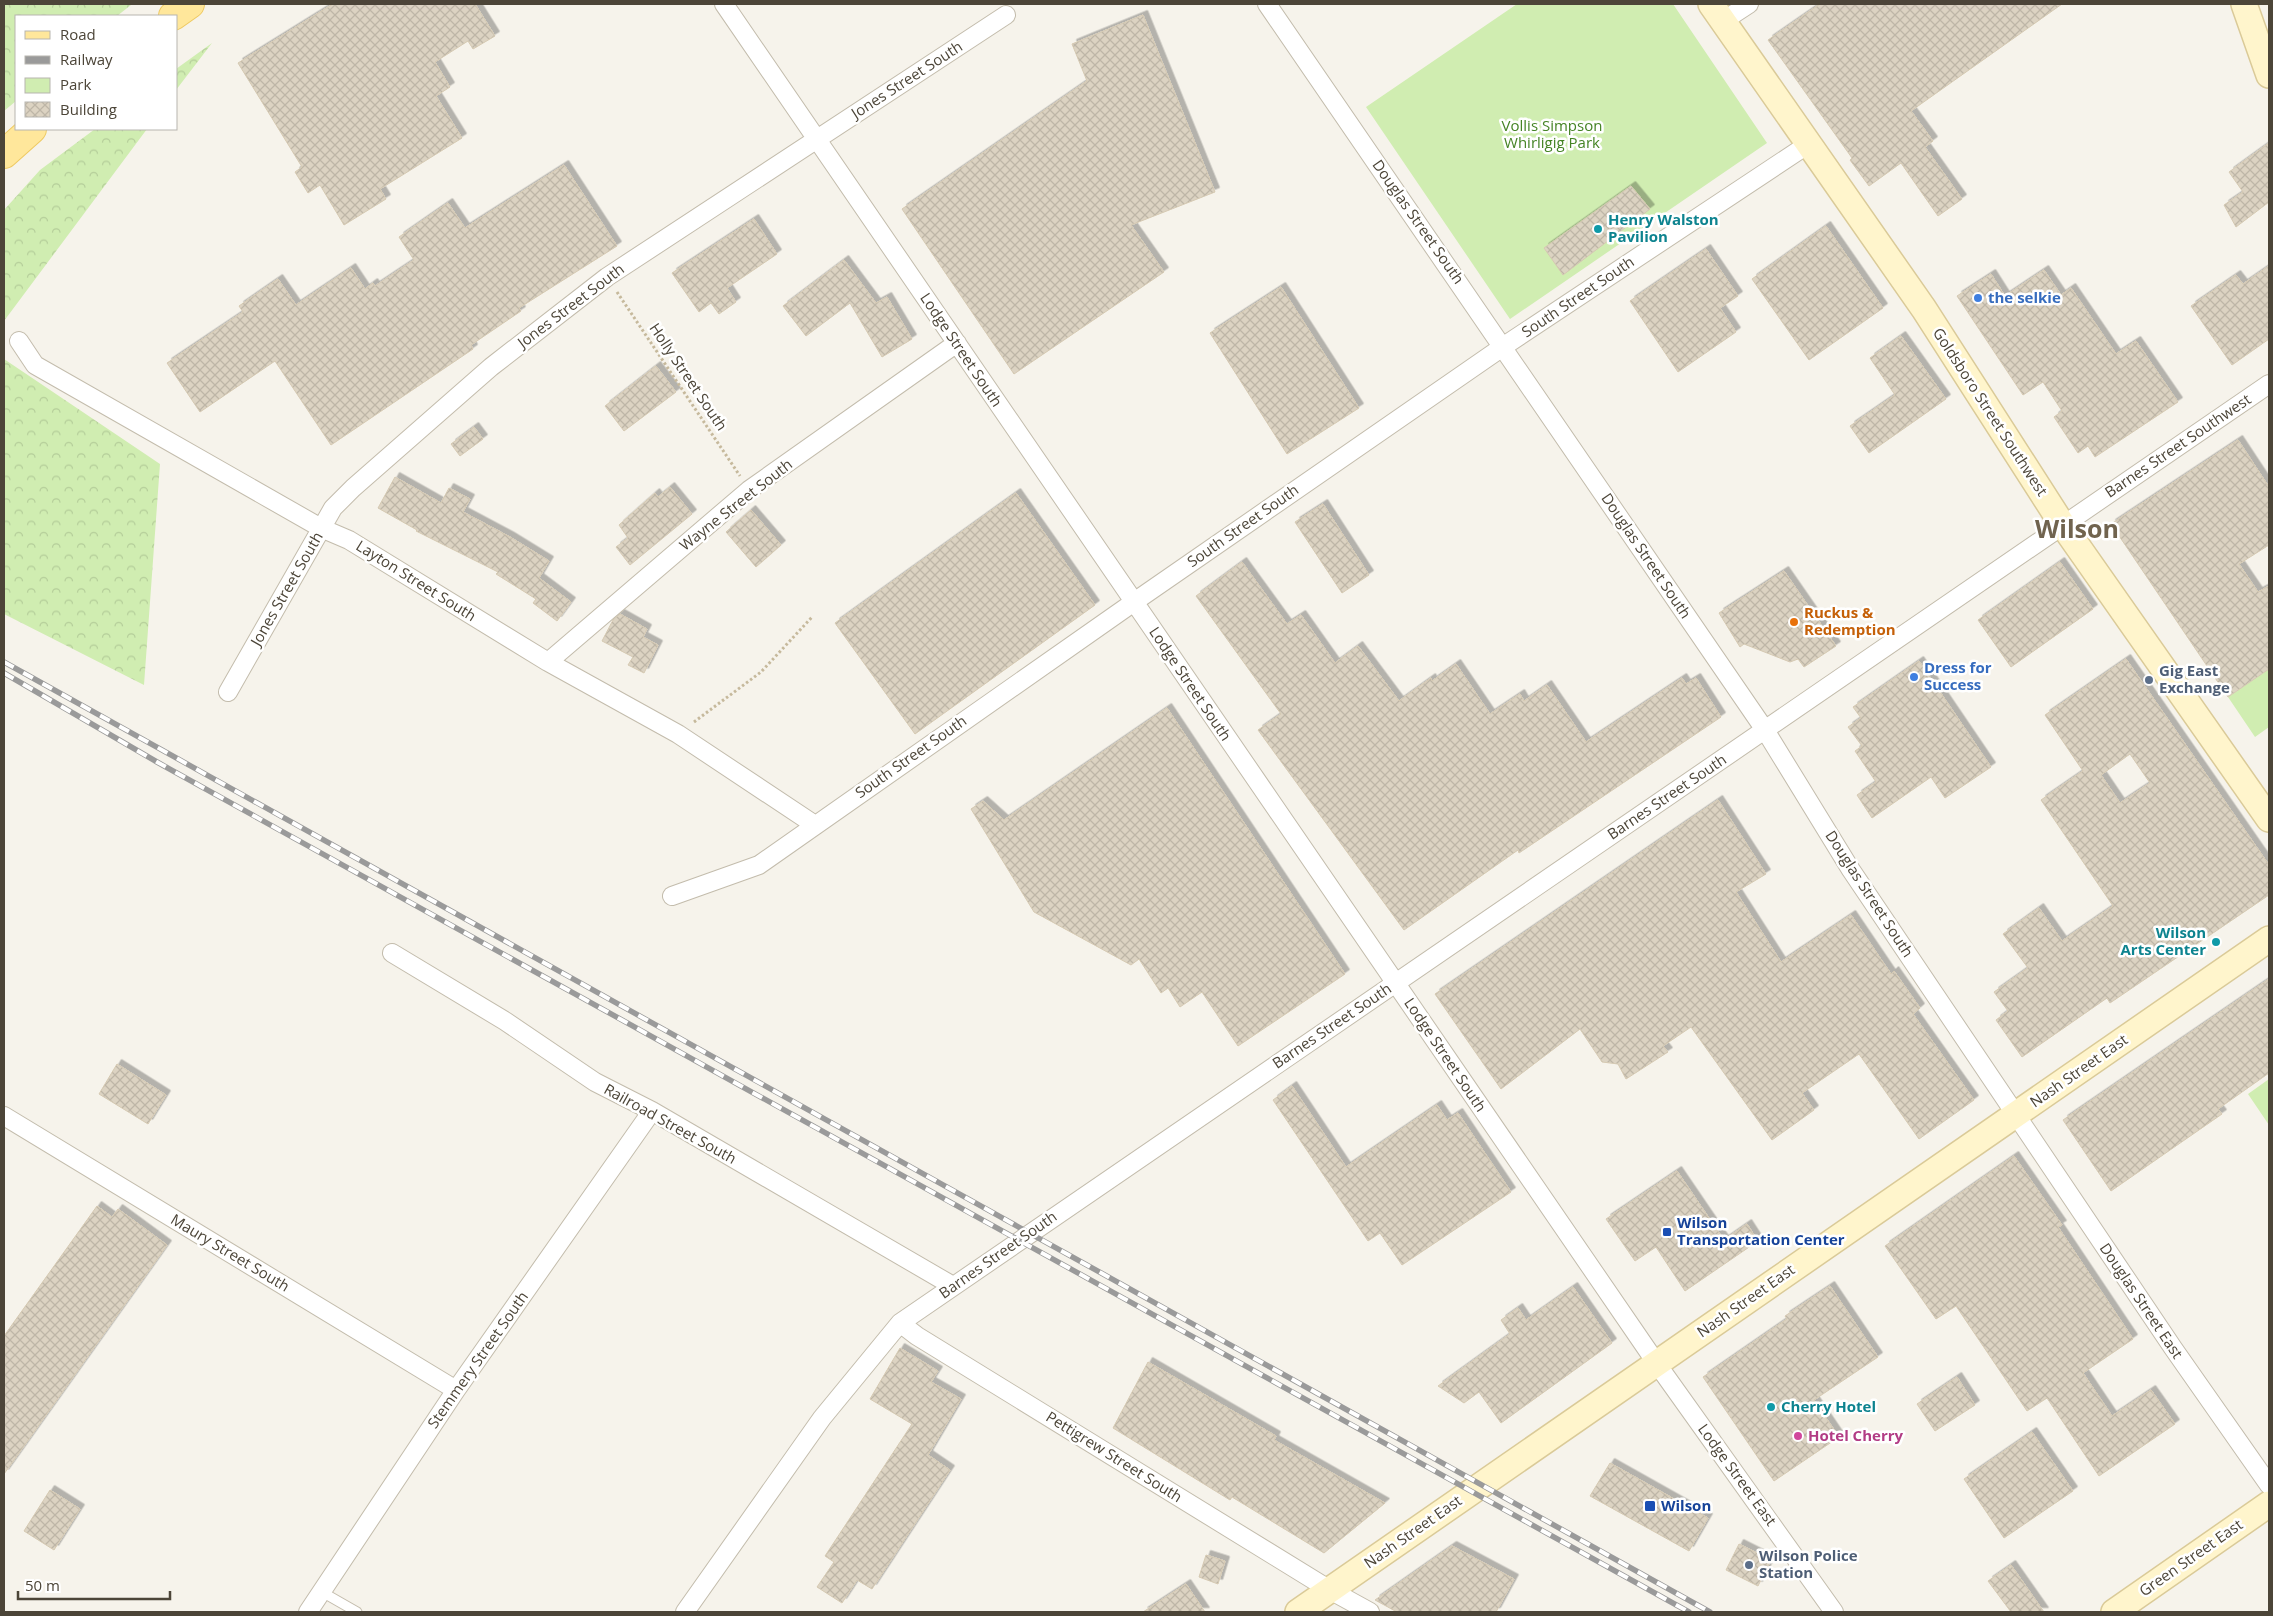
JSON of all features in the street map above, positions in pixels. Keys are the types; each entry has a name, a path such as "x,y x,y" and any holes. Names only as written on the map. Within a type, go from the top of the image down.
{"main road":[{"path":"174,15 190,4"},
{"path":"2244,4 2269,75"},
{"name":"Goldsboro Street Southwest","path":"1717,12 1810,143 1924,310 2062,524 2269,820"},
{"path":"4,154 31,130"},
{"name":"Nash Street East","path":"1298,1612 2269,939"},
{"name":"Green Street East","path":"2114,1612 2269,1504"}],"street":[{"name":"Lodge Street South","path":"724,4 1657,1364"},
{"name":"Douglas Street South","path":"1267,4 1504,346 1630,536 1765,730 1851,870 2017,1114"},
{"path":"1717,12 1749,4"},
{"name":"Jones Street South","path":"228,692 333,508 353,488 491,367 607,277 816,139 884,97 1006,15"},
{"name":"South Street South","path":"672,896 759,865 1504,346 1810,143"},
{"name":"Layton Street South","path":"19,342 35,365 322,528 349,540 548,662 678,734 815,825"},
{"name":"Wayne Street South","path":"548,662 750,490 957,344"},
{"name":"Barnes Street Southwest","path":"2062,524 2269,384"},
{"name":"Barnes Street South","path":"685,1612 822,1418 900,1323 2062,524"},
{"name":"Railroad Street South","path":"392,953 505,1022 595,1082 652,1111 953,1286"},
{"name":"Stemmery Street South","path":"308,1612 456,1390 652,1111"},
{"name":"Douglas Street East","path":"2017,1114 2173,1348 2269,1485"},
{"name":"Maury Street South","path":"4,1116 456,1390"},
{"name":"Pettigrew Street South","path":"900,1323 925,1341 1330,1590 1370,1612"},
{"name":"Lodge Street East","path":"1657,1364 1834,1612"}],"lane":[{"path":"322,1592 357,1612"}],"path":[{"name":"Holly Street South","path":"607,277 750,490"},
{"path":"678,734 762,672 813,616"}],"green space":[{"path":"4,4 131,5 118,15 15,15 15,102 4,111"},
{"name":"Vollis Simpson Whirligig Park","path":"1517,4 1673,4 1767,143 1510,319 1366,107"},
{"path":"212,43 178,87 178,68"},
{"path":"94,130 146,130 4,321 4,210 40,170"},
{"path":"4,359 160,464 144,685 4,614"},
{"path":"2269,669 2269,727 2255,737 2228,697"},
{"path":"2269,1079 2269,1125 2248,1094"}],"building":[{"path":"333,4 475,4 495,36 473,49 468,41 435,62 450,87 436,96 462,138 380,189 386,199 344,225 320,185 308,193 295,172 302,167 238,63"},
{"path":"1820,4 2062,4 1911,111 1933,141 1925,147 1962,199 1938,216 1901,163 1869,186 1850,160 1852,158 1768,40"},
{"path":"1143,15 1215,192 1131,225 1164,272 1014,374 902,209 1087,81 1072,44"},
{"path":"2269,143 2269,202 2236,227 2224,205 2243,192 2229,172"},
{"path":"564,165 617,246 519,308 521,311 471,345 473,349 331,445 275,361 200,412 167,363 243,312 239,306 278,279 296,305 351,268 365,289 373,283 375,286 414,260 399,237 448,203 465,228"},
{"name":"Henry Walston Pavilion","path":"1631,186 1650,209 1563,275 1544,248"},
{"path":"754,219 777,254 727,288 736,302 719,314 711,303 699,312 672,273"},
{"path":"1826,226 1883,308 1809,360 1752,279"},
{"path":"1706,249 1738,296 1720,308 1736,332 1678,372 1630,301"},
{"path":"844,260 876,303 887,297 912,339 882,357 850,303 806,336 783,306"},
{"path":"2269,266 2269,339 2232,365 2191,306 2236,275 2243,284"},
{"path":"2044,270 2061,295 2071,288 2116,354 2136,341 2178,402 2095,457 2088,446 2078,453 2054,417 2062,411 2043,382 2023,395 1957,296 1991,274 2005,296"},
{"path":"1281,287 1359,408 1287,454 1210,333"},
{"path":"1901,336 1946,399 1869,453 1850,426 1895,395 1870,358"},
{"path":"656,366 676,392 624,431 605,406"},
{"path":"474,427 483,439 460,456 451,444"},
{"path":"2238,440 2269,487 2269,545 2239,564 2258,592 2269,586 2269,669 2228,697 2111,524"},
{"path":"395,477 441,503 449,488 470,499 463,512 510,537 549,561 539,578 571,602 557,621 533,603 536,599 496,574 498,572 416,531 378,508"},
{"path":"670,487 692,514 630,565 616,547 628,538 619,525 655,493 658,497"},
{"path":"1016,493 1095,605 915,734 835,623"},
{"path":"1323,504 1369,575 1342,593 1295,522"},
{"path":"751,510 781,545 756,567 726,532"},
{"path":"1242,562 1287,624 1301,615 1335,663 1358,646 1399,701 1431,678 1432,681 1456,664 1490,714 1520,694 1524,701 1547,685 1586,742 1682,678 1686,684 1696,678 1721,717 1519,853 1518,850 1404,930 1258,730 1281,714 1196,596"},
{"path":"2060,562 2093,609 2011,667 1978,620"},
{"path":"1784,571 1836,646 1804,667 1798,659 1790,662 1744,644 1740,647 1719,613"},
{"path":"620,614 647,629 643,637 658,645 644,673 628,665 633,657 602,641 613,620"},
{"path":"2126,659 2269,865 2269,895 2110,1003 2107,998 2022,1057 1996,1020 2008,1011 1994,992 2028,968 2003,934 2039,908 2062,941 2113,906 2041,800 2083,771 2045,715","holes":["2130,754 2150,783 2120,803 2101,775"]},
{"path":"1919,661 1991,767 1945,798 1931,777 1872,818 1857,795 1876,782 1855,751 1862,746 1848,727 1861,718 1853,707"},
{"path":"1167,708 1345,974 1238,1046 1202,992 1180,1007 1168,988 1161,993 1139,959 1131,965 1034,912 971,809 983,801 1004,820"},
{"path":"1718,800 1766,874 1736,892 1781,962 1851,915 1891,974 1894,971 1920,1008 1913,1014 1974,1100 1919,1139 1859,1054 1802,1093 1814,1110 1772,1140 1691,1027 1663,1046 1668,1052 1626,1079 1618,1064 1602,1062 1580,1029 1501,1089 1435,994"},
{"path":"2269,979 2269,1073 2218,1109 2222,1114 2111,1191 2063,1120"},
{"path":"117,1064 166,1095 148,1124 99,1094"},
{"path":"1292,1086 1346,1167 1437,1105 1447,1120 1458,1113 1511,1192 1402,1265 1380,1233 1368,1241 1273,1100"},
{"path":"2014,1156 2062,1225 2058,1227 2133,1339 2083,1373 2112,1416 2151,1390 2175,1424 2099,1476 2047,1398 2027,1411 1956,1306 1936,1319 1885,1246"},
{"name":"Wilson Transportation Center","path":"1677,1171 1724,1240 1747,1224 1758,1241 1685,1291 1656,1247 1635,1261 1606,1219"},
{"path":"97,1206 112,1217 118,1209 167,1245 4,1474 4,1336"},
{"name":"Cherry Hotel","path":"1830,1286 1878,1357 1814,1400 1839,1437 1774,1481 1703,1377 1787,1319 1785,1316"},
{"path":"1573,1287 1612,1343 1501,1423 1479,1392 1464,1403 1438,1386 1510,1334 1501,1320 1518,1308 1526,1320"},
{"path":"900,1348 938,1371 931,1382 961,1399 928,1455 950,1470 872,1589 857,1580 842,1603 817,1587 834,1562 825,1556 912,1424 870,1399"},
{"path":"1148,1362 1276,1436 1274,1440 1385,1503 1324,1553 1232,1497 1230,1500 1113,1428"},
{"path":"1957,1377 1975,1405 1935,1431 1917,1404"},
{"path":"2032,1432 2073,1491 2004,1538 1964,1479"},
{"path":"1610,1463 1708,1518 1689,1551 1590,1496"},
{"path":"50,1490 80,1509 54,1550 24,1531"},
{"name":"Wilson Police Station","path":"1739,1544 1771,1560 1758,1586 1726,1570"},
{"path":"1452,1546 1514,1579 1496,1612 1397,1612 1375,1600"},
{"path":"1206,1555 1225,1561 1218,1584 1199,1577"},
{"path":"2011,1565 2044,1612 2011,1612 1988,1581"},
{"path":"1186,1584 1205,1612 1143,1612"}],"railway":[{"path":"4,662 1710,1612"},
{"path":"4,673 157,762 1689,1612"}],"place":[{"name":"Henry Walston Pavilion","path":"1598,229"},
{"name":"the selkie","path":"1978,298"},
{"name":"Ruckus & Redemption","path":"1794,622"},
{"name":"Dress for Success","path":"1914,677"},
{"name":"Gig East Exchange","path":"2149,680"},
{"name":"Wilson Arts Center","path":"2216,942"},
{"name":"Wilson Transportation Center","path":"1667,1232"},
{"name":"Cherry Hotel","path":"1771,1407"},
{"name":"Hotel Cherry","path":"1798,1436"},
{"name":"Wilson","path":"1650,1506"},
{"name":"Wilson Police Station","path":"1749,1565"}],"district":[{"name":"Wilson","path":"2077,529"}]}
